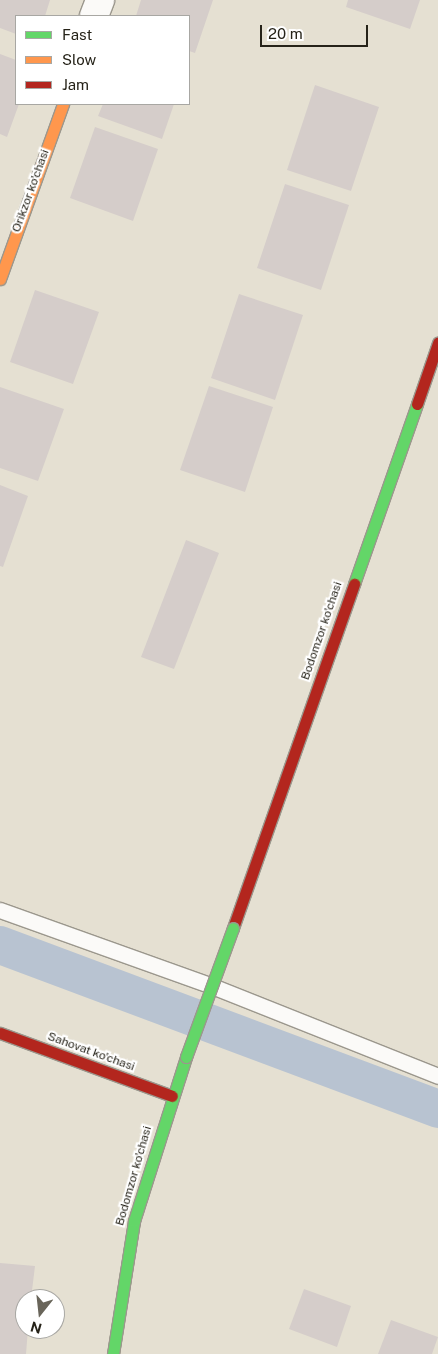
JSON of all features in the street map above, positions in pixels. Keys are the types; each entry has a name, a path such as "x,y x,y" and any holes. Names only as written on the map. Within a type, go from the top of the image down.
{"street":[{"path":"94,15 100,0"},
{"name":"Orikzor ko'chasi","path":"0,279 63,105"},
{"name":"Bodomzor ko'chasi","path":"113,1354 134,1221 172,1096 233,928 438,343"},
{"name":"Sahovat ko'chasi","path":"0,1033 172,1096"}],"lane":[{"path":"0,910 212,986 438,1076"}],"building":[{"path":"0,0 50,0 45,15 15,15 15,34 0,28"},
{"path":"141,0 213,0 195,53 190,51 190,15 136,15"},
{"path":"348,0 420,0 410,29 346,7"},
{"path":"0,54 15,60 15,105 19,105 7,137 0,134"},
{"path":"315,85 379,107 351,191 287,170"},
{"path":"103,105 174,105 162,139 98,116"},
{"path":"95,127 158,149 133,221 70,198"},
{"path":"285,184 349,205 321,290 257,268"},
{"path":"35,290 99,312 73,384 10,362"},
{"path":"239,294 303,315 275,400 211,378"},
{"path":"209,386 273,407 245,492 180,470"},
{"path":"0,387 64,409 38,481 0,468"},
{"path":"0,485 28,496 3,567 0,566"},
{"path":"186,540 219,553 174,669 141,657"},
{"path":"0,1263 35,1266 32,1289 15,1289 15,1339 27,1339 26,1354 0,1354"},
{"path":"304,1289 351,1306 337,1347 289,1329"},
{"path":"391,1320 438,1337 432,1354 378,1354"}],"waterway":[{"path":"0,945 438,1109"}],"traffic: fast":[{"path":"354,584 417,404"},
{"path":"186,1057 233,928"},
{"path":"113,1354 134,1221 186,1057"}],"traffic: slow":[{"path":"0,279 63,105"}],"traffic: jam":[{"path":"417,404 438,343"},
{"path":"233,928 354,584"},
{"path":"0,1033 172,1096"}]}
